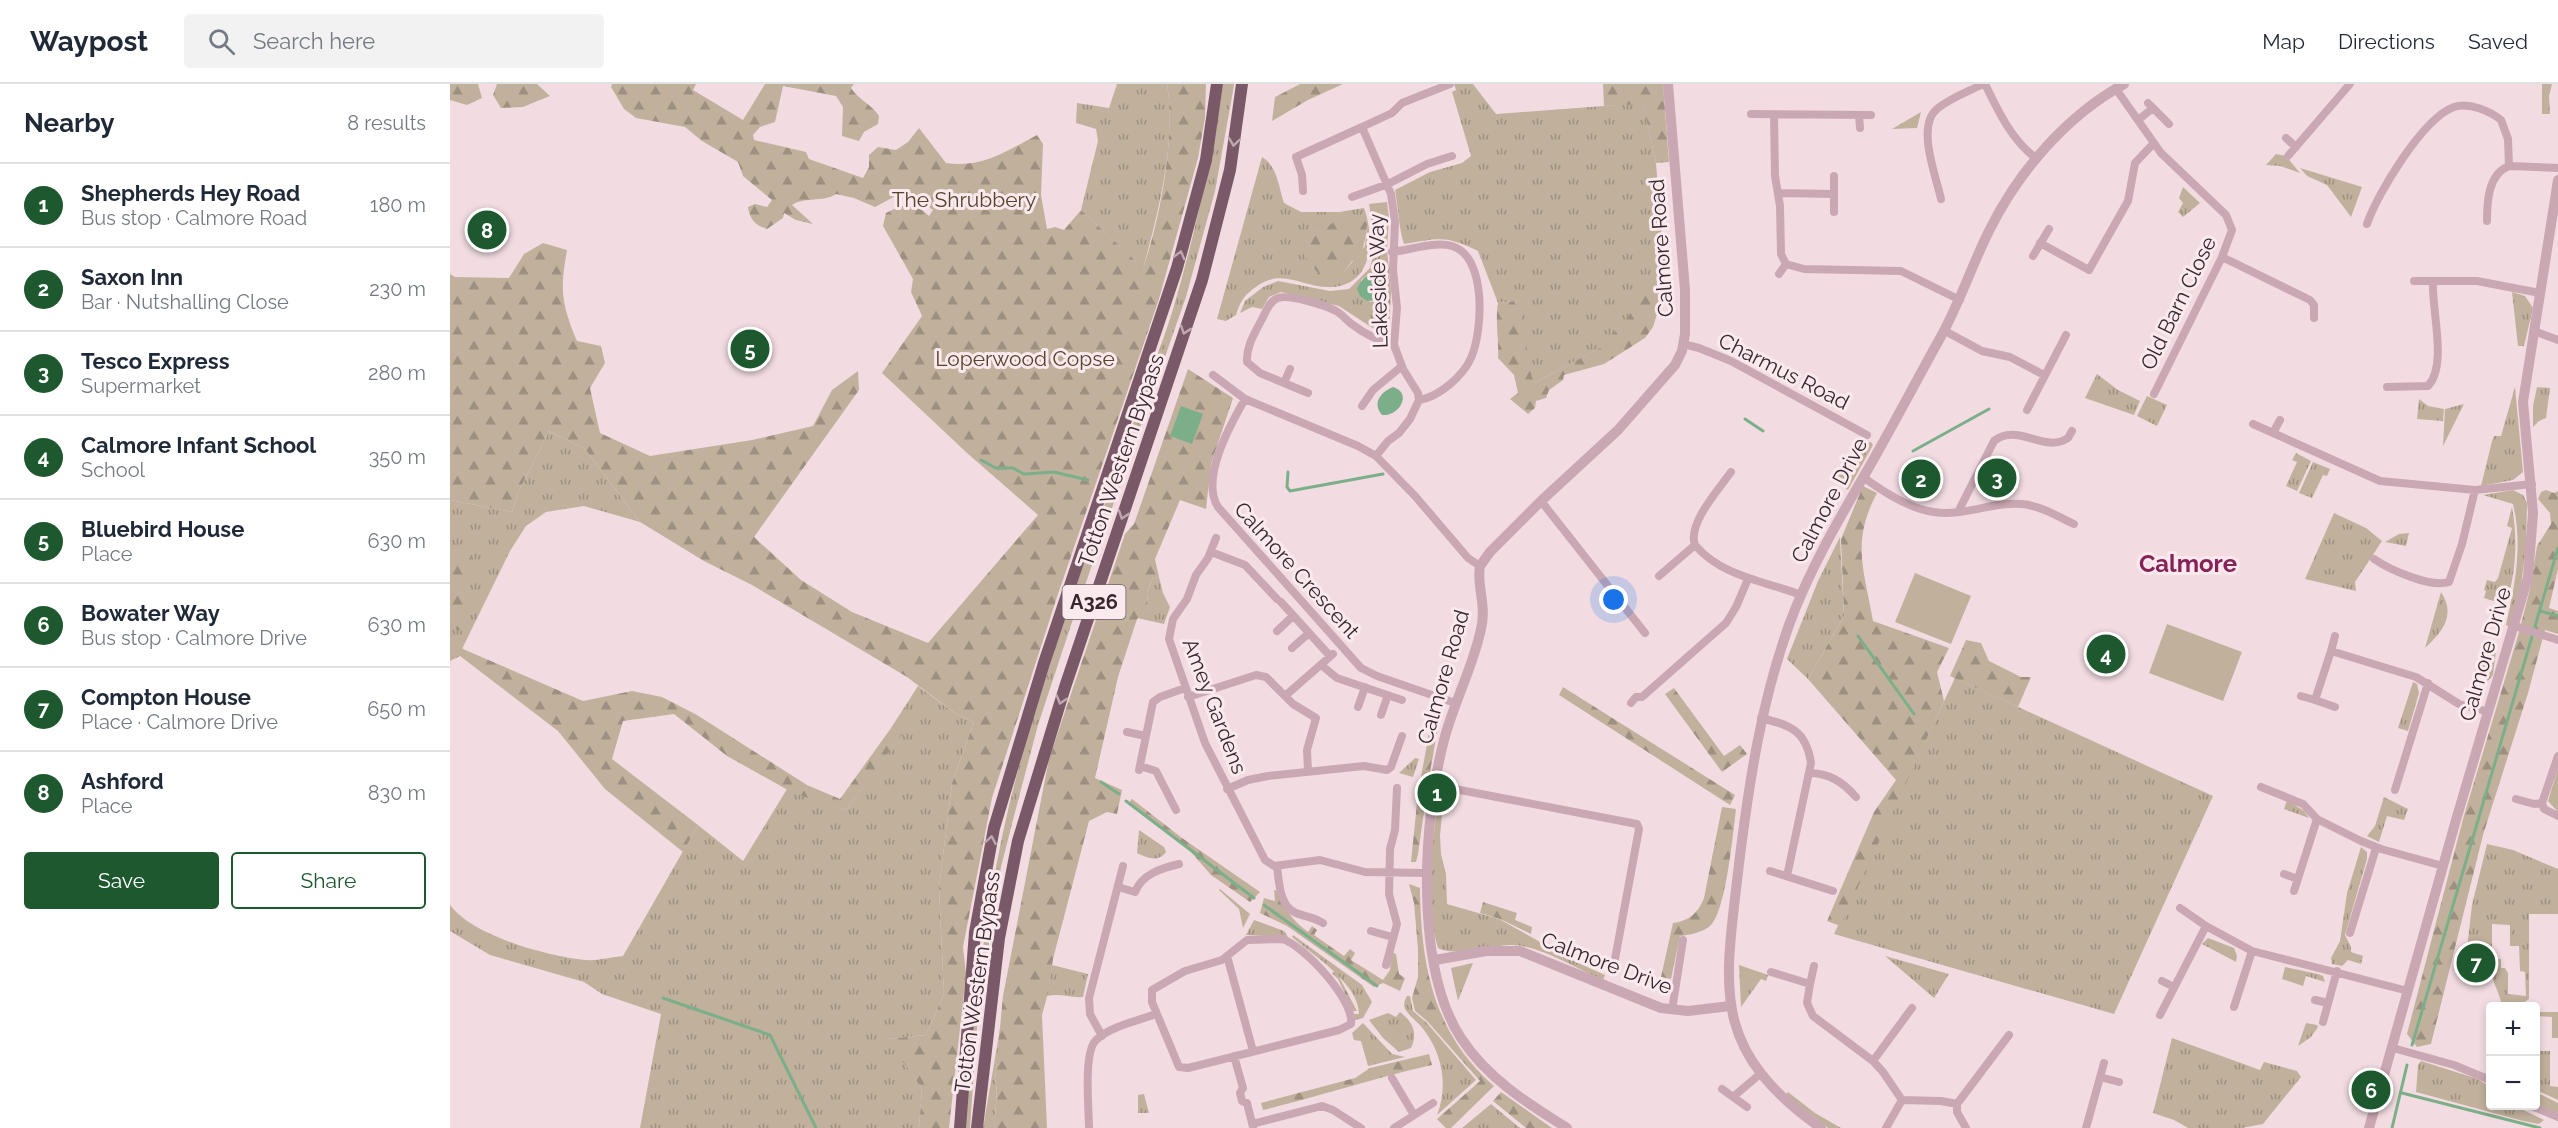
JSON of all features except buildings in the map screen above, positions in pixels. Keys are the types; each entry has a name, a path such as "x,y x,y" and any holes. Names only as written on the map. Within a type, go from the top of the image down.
{"main road":[{"name":"Totton Western Bypass","path":"960,1128 975,932 994,828 1044,663 1177,268 1206,160 1217,84"},
{"name":"Totton Western Bypass","path":"977,1128 999,938 1018,841 1065,687 1202,280 1230,170 1242,84"}],"street":[{"path":"1303,191 1302,175 1296,157 1392,113 1402,103 1436,86 1450,84"},
{"name":"Calmore Road","path":"1567,1128 1502,1084 1474,1056 1452,1023 1443,997 1428,916 1427,873 1434,785 1455,703 1475,651 1483,621 1480,566 1490,552 1541,501 1618,430 1675,364 1683,344 1686,322 1685,290 1668,84"},
{"path":"1941,199 1927,123 1935,110 1942,105 1984,84 2022,147 2037,159"},
{"path":"2288,156 2350,84"},
{"name":"Calmore Drive","path":"1821,1128 1789,1105 1760,1074 1744,1048 1730,1006 1728,969 1730,944 1745,816 1761,718 1780,653 1801,595 1831,532 1945,331 1997,214 2017,183 2079,115 2120,86"},
{"name":"Old Barn Close","path":"2120,86 2153,144 2230,220 2231,235 2222,257 2154,394"},
{"path":"2138,120 2151,106 2169,124"},
{"path":"2367,224 2375,201 2402,159 2436,119 2453,108 2468,106 2501,120 2508,139 2509,166"},
{"path":"1751,114 1871,115"},
{"path":"1774,115 1775,176 1779,193 1781,254 1786,264 1804,269 1901,271 1960,300"},
{"path":"1859,115 1860,128"},
{"name":"Lakeside Way","path":"1362,127 1388,184 1395,222 1392,252 1397,308 1395,345 1402,366 1418,393 1419,400"},
{"path":"2286,138 2296,147"},
{"path":"2040,243 2089,270 2128,201 2133,167 2153,144"},
{"path":"1352,198 1388,184 1427,164 1452,156"},
{"path":"2487,221 2487,204 2493,181 2504,168 2509,166 2558,168"},
{"path":"1834,176 1834,212"},
{"name":"Calmore Drive","path":"2369,1128 2443,866 2515,626 2529,567 2533,522 2532,484 2523,417 2525,386 2558,180"},
{"path":"1779,193 1834,194"},
{"path":"2033,256 2049,229"},
{"path":"1376,456 1388,441 1399,433 1411,417 1419,400 1431,396 1459,376 1471,358 1477,330 1476,270 1463,252 1442,244 1392,252"},
{"path":"2222,257 2310,300 2314,304 2314,318"},
{"path":"1779,274 1786,264"},
{"path":"2414,281 2477,281 2540,293"},
{"path":"2387,387 2428,386 2435,376 2437,327 2433,281"},
{"path":"1308,393 1252,368 1247,362 1247,352 1269,304 1277,298 1287,297 1324,306 1338,312 1355,327 1377,340 1395,345"},
{"path":"1945,331 1982,351 2010,357 2044,375"},
{"path":"2534,331 2558,340"},
{"path":"2027,410 2066,334"},
{"name":"Charmus Road","path":"1683,344 1731,361 1867,435"},
{"name":"Lakeside Way","path":"1362,406 1373,390 1402,366"},
{"path":"1284,383 1290,369"},
{"path":"1213,375 1245,399 1358,446 1376,456 1415,496 1468,558 1480,566"},
{"name":"Calmore Crescent","path":"1245,399 1226,434 1216,467 1212,495 1218,507 1361,668 1377,676 1455,703"},
{"path":"2273,433 2280,420"},
{"path":"2253,424 2380,481 2475,490 2532,484"},
{"path":"1958,512 1994,441 1998,438 2004,435 2019,434 2056,443 2068,438 2072,431"},
{"path":"1731,472 1698,520 1693,537 1695,545 1717,563 1748,579 1801,595"},
{"path":"1863,477 1921,509 1941,513 2022,504 2043,509 2074,524"},
{"path":"2374,559 2402,574 2442,584 2449,582 2462,544 2475,490"},
{"path":"1541,501 1645,633"},
{"name":"Amey Gardens","path":"1216,538 1211,552 1173,619 1168,632 1170,646 1205,743 1227,789 1265,860 1277,866"},
{"path":"1659,576 1695,545"},
{"path":"1211,552 1245,565 1332,655 1285,696"},
{"path":"1631,703 1665,679 1726,623 1748,579"},
{"path":"1277,631 1293,616"},
{"path":"2515,626 2558,640"},
{"path":"1292,648 1309,633"},
{"path":"2315,700 2335,636"},
{"path":"2331,651 2402,672 2428,683 2459,704 2489,712"},
{"path":"1321,665 1337,678 1402,700"},
{"path":"1176,810 1156,771 1139,768 1153,702 1160,697 1186,693 1256,675 1266,676 1298,708 1316,718 1307,750 1308,771"},
{"path":"2395,790 2428,683"},
{"path":"1358,707 1365,687"},
{"path":"1381,716 1388,695"},
{"path":"2301,696 2335,706"},
{"path":"1761,718 1797,731 1807,745 1809,753 1809,773 1787,876"},
{"path":"1127,732 1146,736"},
{"path":"1227,789 1256,778 1308,771 1364,766 1381,770 1389,769 1402,736"},
{"path":"2558,756 2542,803 2544,809 2558,816"},
{"path":"1809,773 1826,774 1835,778 1856,797"},
{"path":"1434,785 1637,824 1639,829 1615,958"},
{"path":"2261,787 2303,804 2317,819 2376,848 2443,866"},
{"path":"1386,965 1397,924 1389,898 1389,872 1390,849 1395,830 1397,788"},
{"path":"2516,799 2534,804 2542,803"},
{"path":"2294,891 2317,819"},
{"path":"2350,933 2376,848"},
{"path":"1323,923 1313,917 1294,912 1287,905 1280,888 1277,866 1320,860 1357,871 1427,873"},
{"path":"1118,887 1135,892 1150,874 1179,864"},
{"path":"1102,1036 1090,1014 1089,1000 1123,866"},
{"path":"1770,871 1833,891"},
{"path":"2284,874 2298,879"},
{"path":"2180,908 2206,926 2252,951 2408,991"},
{"path":"2160,1015 2206,926"},
{"path":"1371,931 1392,937"},
{"path":"1247,940 1286,940 1330,979 1351,1016 1352,1022 1347,1027 1188,1068 1179,1067 1156,1014 1150,998 1152,990 1185,971 1217,962 1247,940"},
{"path":"1672,1010 1683,940"},
{"path":"1390,948 1401,951"},
{"name":"Calmore Drive","path":"1435,960 1486,951 1520,951 1560,965 1652,1005 1688,1011 1730,1006"},
{"path":"2234,1007 2252,951"},
{"path":"1227,956 1253,1051"},
{"path":"1814,966 1807,1003 1813,1016 1873,1061 1902,1100"},
{"path":"2323,1022 2337,971"},
{"path":"1771,972 1809,984"},
{"path":"2162,981 2174,987"},
{"path":"2315,1000 2328,1003"},
{"path":"1873,1061 1912,1008"},
{"path":"1089,1128 1089,1054 1092,1046 1102,1036 1156,1014"},
{"path":"1966,1128 1957,1112 1957,1104 2009,1035"},
{"path":"2392,1048 2454,1065 2486,1078"},
{"path":"1234,1056 1243,1088 1240,1093 1242,1101 1246,1103 1253,1126 1322,1107 1333,1110 1361,1128"},
{"path":"2086,1128 2104,1063"},
{"path":"1733,1097 1760,1074"},
{"path":"2100,1077 2119,1082"},
{"path":"1392,1078 1414,1115"},
{"path":"1722,1089 1747,1107"},
{"path":"1902,1100 1941,1101 1957,1104"},
{"path":"1886,1128 1902,1100"},
{"path":"1394,1128 1433,1103"},
{"path":"2540,1109 2558,1117"}],"green space":[{"path":"450,84 478,84 482,98 467,105 450,100"},
{"path":"497,84 537,84 550,96 523,107 501,108 493,95"},
{"name":"Loperwood Copse","path":"612,84 696,84 693,90 743,120 765,84 854,84 851,88 854,92 879,116 878,124 864,132 859,141 842,136 843,107 836,96 783,86 775,122 760,127 753,135 754,140 806,152 809,159 863,178 869,167 869,155 878,147 896,150 908,142 919,128 946,163 959,164 983,161 1004,153 1037,135 1043,144 1041,195 1047,229 1055,227 1064,230 1081,210 1143,268 1165,177 1169,128 1167,84 1206,84 1205,118 1198,158 1159,299 1057,597 992,798 963,947 966,974 949,1128 919,1128 922,1089 887,1039 926,1035 944,994 939,888 952,783 974,722 956,714 907,677 640,522 585,449 549,431 518,493 512,512 450,500 450,274 455,277 509,278 524,254 543,243 567,250 563,296 577,341 601,346 605,363 590,388 600,433 650,456 752,440 813,426 832,390 858,371 859,390 754,537 801,580 852,612 928,643 1038,515 967,453 882,373 922,316 911,292 913,279 883,226 886,213 909,205 929,216 933,210 905,191 875,207 854,198 836,194 792,205 813,224 796,220 784,213 783,218 767,229 756,224 748,207 755,204 767,207 772,200 743,176 738,162 702,141 685,127 636,118 624,109 611,87"},
{"path":"1117,84 1167,84 1170,129 1168,153 1160,201 1143,269 1081,210 1098,141 1096,129 1076,123 1077,103 1109,108"},
{"path":"1223,84 1234,84 1233,91 1215,191 1186,297 1038,725 1001,867 978,1013 970,1128 965,1128 983,950 1006,818 1030,727 1059,634 1174,306 1202,196"},
{"path":"1300,84 1343,84 1308,100 1272,121 1275,97"},
{"path":"1454,84 1473,84 1496,114 1643,103 1656,163 1662,241 1660,290 1637,329 1530,385 1524,379 1516,303 1514,301 1498,303 1478,251 1450,240 1434,239 1404,244 1402,238 1395,190 1430,172 1462,163 1471,156 1452,92 1456,90"},
{"path":"1603,84 1663,84 1669,162 1656,163 1643,104 1604,106"},
{"path":"2542,84 2552,84 2549,96 2550,114 2542,114"},
{"path":"1921,112 1917,128 1892,129"},
{"path":"2276,154 2286,156 2300,173 2280,166 2266,165"},
{"path":"1262,157 1274,171 1284,203 1301,212 1339,212 1364,208 1367,220 1370,246 1368,258 1356,278 1346,284 1332,287 1321,287 1283,278 1274,279 1253,289 1240,303 1236,315 1226,321 1217,319","holes":["1367,225 1365,246 1344,272 1320,276 1311,264 1313,232"]},
{"path":"2300,168 2362,187 2351,217 2327,185 2307,176"},
{"path":"2183,187 2200,203 2183,217 2178,212 2183,203 2179,198"},
{"path":"1387,202 1389,218 1387,249 1391,291 1389,335 1386,337 1339,306 1281,292 1269,297 1262,309 1252,307 1240,313 1245,301 1263,287 1278,281 1330,291 1349,289 1370,268 1375,248 1369,204","holes":["1376,273 1374,302 1367,301 1361,296 1361,280 1369,274"]},
{"path":"1341,216 1360,216 1367,224 1367,229 1358,260 1352,261 1334,280 1320,276 1301,251 1301,240 1313,232 1325,229"},
{"path":"1662,241 1666,241 1664,292 1653,327 1645,338 1604,364 1564,375 1563,380 1549,390 1546,398 1536,401 1535,408 1528,414 1510,399 1518,393 1514,375 1498,358 1498,303 1514,301 1519,309 1534,383 1600,348 1627,319 1645,287 1658,275 1658,252"},
{"path":"2512,292 2525,296 2533,308 2524,346 2518,346"},
{"path":"1188,369 1233,398 1211,464 1206,509 1180,500 1155,559 1159,577 1153,578 1147,592 1148,609 1137,619 1118,677 1095,778 1122,790 1117,814 1107,812 1089,821 1053,959 1042,1015 1047,1128 995,1128 997,1090 995,1079 1003,996 1049,759 1125,534 1134,524"},
{"path":"2097,374 2118,390 2140,401 2134,415 2085,398"},
{"path":"2515,387 2523,472 2513,480 2481,486 2492,441 2494,436 2501,436"},
{"path":"2537,387 2550,388 2546,418 2533,427 2533,406"},
{"path":"2147,396 2167,405 2157,426 2137,416"},
{"path":"2419,399 2428,406 2444,409 2443,421 2417,419"},
{"path":"2464,404 2443,446 2445,409"},
{"path":"549,431 585,449 640,522 584,506 546,512 526,526 510,551 462,649 450,638 450,500 512,512 518,493"},
{"path":"1871,442 1873,445 1848,490 1835,481 1857,445"},
{"path":"2296,453 2311,461 2297,491 2286,486 2297,462 2292,460"},
{"path":"2313,462 2330,469 2327,476 2323,475 2312,498 2299,493"},
{"path":"1863,486 1877,493 1864,526 1862,541 1863,571 1873,621 1949,648 1937,672 1944,701 1840,926 1827,921 1874,812 1896,780 1808,679 1844,616 1841,539"},
{"path":"2513,490 2523,495 2527,503 2526,547 2521,586 2510,627 2506,625 2518,550 2513,504 2483,495"},
{"path":"2546,490 2554,493 2558,491 2558,569 2549,608 2558,611 2558,634 2545,630 2528,693 2483,835 2431,1044 2417,1047 2407,1034 2463,819 2519,632 2530,589 2537,546 2551,524 2550,513 2538,499 2541,492"},
{"path":"2512,507 2515,556 2506,605 2484,598 2486,591 2484,590 2487,580 2495,582 2498,578 2512,528 2507,526"},
{"path":"2334,513 2366,528 2382,541 2355,582 2356,591 2305,579"},
{"path":"2409,533 2406,546 2385,542 2399,534"},
{"path":"1840,537 1844,616 1808,679 1787,659 1818,581"},
{"path":"450,542 469,549 472,563 469,585 463,599 469,623 464,632 450,627"},
{"path":"1915,573 1971,596 1951,644 1895,622"},
{"path":"1159,577 1170,607 1164,624 1137,618 1148,609 1147,592 1153,578"},
{"path":"2441,592 2447,608 2445,622 2442,629 2425,648"},
{"path":"2167,624 2242,652 2223,701 2149,673"},
{"path":"450,638 463,649 583,701 632,691 662,697 697,715 807,785 840,799 891,728 902,734 846,810 793,793 727,756 674,714 623,721 612,759 698,825 683,852 605,789 558,731 460,656 450,661"},
{"path":"1966,640 1981,643 1989,661 2021,677 2031,677 2018,707 1950,676"},
{"path":"2490,651 2496,651 2493,675 2487,682 2478,684 2474,680 2473,673"},
{"path":"1955,678 2213,796 2114,1014 1834,934"},
{"path":"2413,682 2417,684 2419,693 2408,731 2398,728"},
{"path":"918,686 956,714 974,722 952,783 939,888 944,994 926,1035 888,1039 922,1089 919,1128 640,1128 661,1014 602,994 584,982 490,955 450,931 450,905 475,926 512,943 532,949 585,960 623,956 698,825 743,861 787,789 846,810 901,734 891,728"},
{"path":"1563,687 1735,795 1730,805 1559,695"},
{"path":"1674,688 1724,756 1740,745 1747,754 1722,772 1665,694"},
{"path":"1430,709 1441,711 1418,854 1416,862 1411,862 1418,793 1430,728"},
{"path":"1415,758 1419,759 1413,777 1399,773"},
{"path":"2558,768 2558,812 2548,801"},
{"path":"1439,792 1444,792 1440,836 1441,854 1446,874 1447,904 1499,919 1576,962 1605,975 1603,980 1547,953 1523,946 1504,945 1453,951 1438,948 1431,911 1431,870"},
{"path":"2384,797 2408,809 2404,820 2387,816 2379,842 2367,836 2375,826"},
{"path":"1132,799 1182,838 1260,892 1250,902 1211,875 1190,851 1128,804"},
{"path":"2287,800 2304,811 2309,818 2284,809"},
{"path":"1722,807 1736,809 1721,904 1711,925 1697,933 1680,936 1671,979 1661,977 1673,923 1692,915 1704,898"},
{"path":"1139,830 1164,847 1166,852 1160,858 1137,853"},
{"path":"2487,844 2513,850 2558,869 2558,914 2529,914 2529,999 2525,1002 2501,1002 2489,965 2488,959 2501,959 2501,968 2505,968 2508,973 2508,994 2526,996 2525,972 2520,971 2519,946 2510,946 2510,925 2492,924 2492,948 2467,948 2472,905"},
{"path":"2361,847 2367,852 2367,859 2345,935 2351,952 2363,956 2361,964 2348,960 2342,966 2332,964 2331,958 2340,941 2347,893"},
{"path":"1409,884 1420,888 1423,944 1434,996 1444,1020 1457,1044 1473,1065 1494,1086 1451,1128 1446,1128 1437,1119 1480,1081 1427,1021 1415,1011 1412,998 1418,977 1418,949 1414,903"},
{"path":"1220,889 1250,914 1243,928 1239,909"},
{"path":"1274,890 1278,891 1289,914 1302,928 1308,932 1312,926 1317,930 1314,935 1344,956 1350,949 1355,953 1351,960 1383,980 1390,970 1391,952 1396,954 1399,974 1405,978 1400,991 1383,983 1374,987 1287,926 1260,913 1264,898 1275,901"},
{"path":"1483,902 1517,913 1515,920 1532,927 1531,934 1500,919 1480,913"},
{"path":"1254,920 1284,931 1288,937 1246,935"},
{"path":"1293,935 1362,985 1372,1002 1363,1018 1355,1020 1354,1014 1359,1014 1357,1003 1343,981 1292,937"},
{"path":"2208,938 2234,948 2237,956 2236,962 2202,944"},
{"path":"1885,956 1949,974 1934,998"},
{"path":"1473,963 1458,1001 1451,968"},
{"path":"1052,965 1088,974 1083,997 1047,996"},
{"path":"1739,965 1768,975 1766,981 1761,979 1741,1007"},
{"path":"2285,967 2318,974 2323,976 2325,982 2306,976 2303,986 2282,979"},
{"path":"1336,971 1357,1011 1353,1011 1338,979 1332,973"},
{"path":"1407,996 1410,996 1413,1011 1427,1023 1476,1080 1437,1115 1442,1093 1442,1071 1436,1050 1422,1027 1405,1009"},
{"path":"1400,1012 1411,1024 1414,1037 1411,1048 1399,1052 1383,1038 1369,1020 1388,1013 1396,1017"},
{"path":"2540,1012 2558,1012 2558,1038 2552,1038 2552,1017 2540,1016"},
{"path":"1001,1023 995,1079 997,1090 995,1128 983,1128"},
{"path":"1363,1023 1392,1054 1405,1057 1368,1066 1361,1041 1354,1040 1352,1033"},
{"path":"2306,1023 2318,1027 2311,1037 2298,1046"},
{"path":"2172,1038 2260,1070 2264,1062 2297,1071 2301,1077 2263,1124 2242,1128 2188,1128 2174,1120 2153,1113"},
{"path":"2540,1051 2550,1051 2550,1086 2558,1087 2558,1100 2540,1092"},
{"path":"1429,1054 1432,1065 1263,1110 1261,1103 1355,1078 1370,1068"},
{"path":"2421,1061 2478,1079 2486,1084 2486,1110 2523,1110 2544,1120 2539,1124 2523,1121 2416,1092 2418,1065"},
{"path":"1501,1092 1552,1128 1526,1128 1493,1101"},
{"path":"1788,1092 1815,1113 1841,1128 1828,1128 1785,1095"},
{"path":"1144,1094 1149,1113 1138,1113 1138,1095"},
{"path":"2540,1094 2558,1103 2558,1114 2540,1106"},
{"path":"1491,1104 1520,1128 1462,1128"}],"shaded area":[{"path":"1376,273 1383,285 1382,293 1379,300 1367,301 1360,296 1357,289 1364,278"},
{"path":"1393,387 1399,390 1403,399 1398,409 1388,415 1382,415 1378,407 1379,399 1384,392"},
{"path":"1181,406 1203,414 1192,444 1170,436"}],"waterway":[{"path":"1913,451 1989,409"},
{"path":"1745,419 1763,431"},
{"path":"981,460 996,468 1013,468 1024,474 1054,472 1088,480"},
{"path":"1288,472 1287,487 1290,491 1383,474"},
{"path":"2412,1045 2558,548"},
{"path":"2540,611 2558,616"},
{"path":"1858,636 1914,714"},
{"path":"1101,782 1119,794"},
{"path":"1126,801 1254,898"},
{"path":"1264,905 1377,986"},
{"path":"663,998 770,1035 816,1128"},
{"path":"2392,1128 2407,1065"},
{"path":"2402,1093 2540,1128"}],"place":[{"name":"Ashford","path":"487,230"},
{"name":"Bluebird House","path":"750,349"},
{"name":"Tesco Express","path":"1997,478"},
{"name":"Saxon Inn","path":"1921,479"},
{"name":"Calmore Infant School","path":"2106,654"},
{"name":"Shepherds Hey Road","path":"1437,793"},
{"name":"Compton House","path":"2476,963"},
{"name":"Bowater Way","path":"2371,1090"}],"district":[{"name":"Calmore","path":"2188,563"}],"park label":[{"name":"The Shrubbery","path":"964,199"}]}
